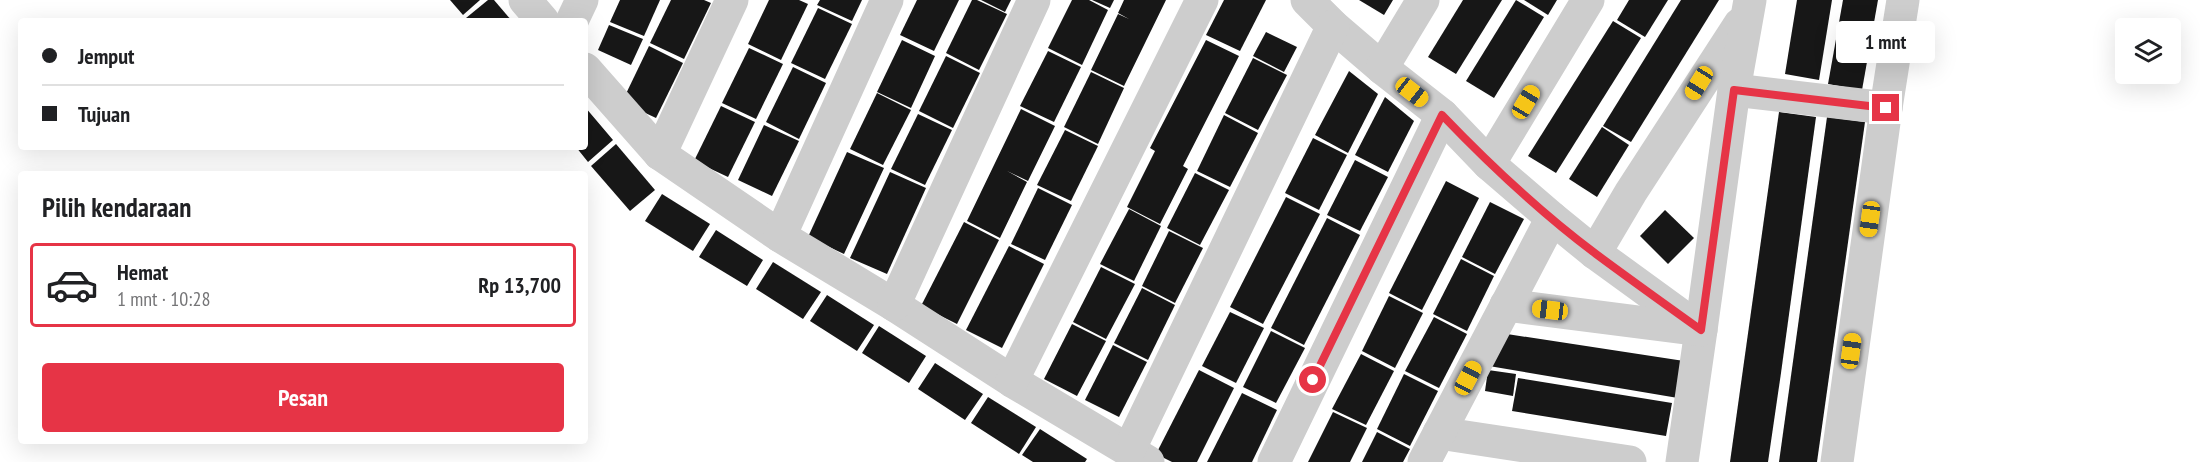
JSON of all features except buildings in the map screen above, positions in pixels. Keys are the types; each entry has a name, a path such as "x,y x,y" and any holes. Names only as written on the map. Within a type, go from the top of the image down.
{"street":[{"path":"525,0 540,18"},
{"path":"573,18 582,0"},
{"path":"660,154 732,0"},
{"path":"780,236 887,0"},
{"path":"894,305 1034,0"},
{"path":"1012,381 1202,0"},
{"path":"1307,0 1382,68 1442,115 1489,164 1552,218 1594,253 1701,330"},
{"path":"1382,68 1423,0"},
{"path":"1489,164 1588,0"},
{"path":"1837,462 1886,108 1904,0"},
{"path":"1682,462 1734,90 1748,7"},
{"path":"1594,253 1748,7"},
{"path":"588,72 660,154 780,236 894,305 1012,381 1139,456 1333,26"},
{"path":"1734,90 1886,108"},
{"path":"1274,462 1442,115"},
{"path":"1424,462 1552,218"},
{"path":"1506,305 1701,330"},
{"path":"1438,433 1630,462"}],"route":[{"path":"1313,380 1442,115 1489,164 1594,253 1701,330 1734,90 1886,108"}]}
